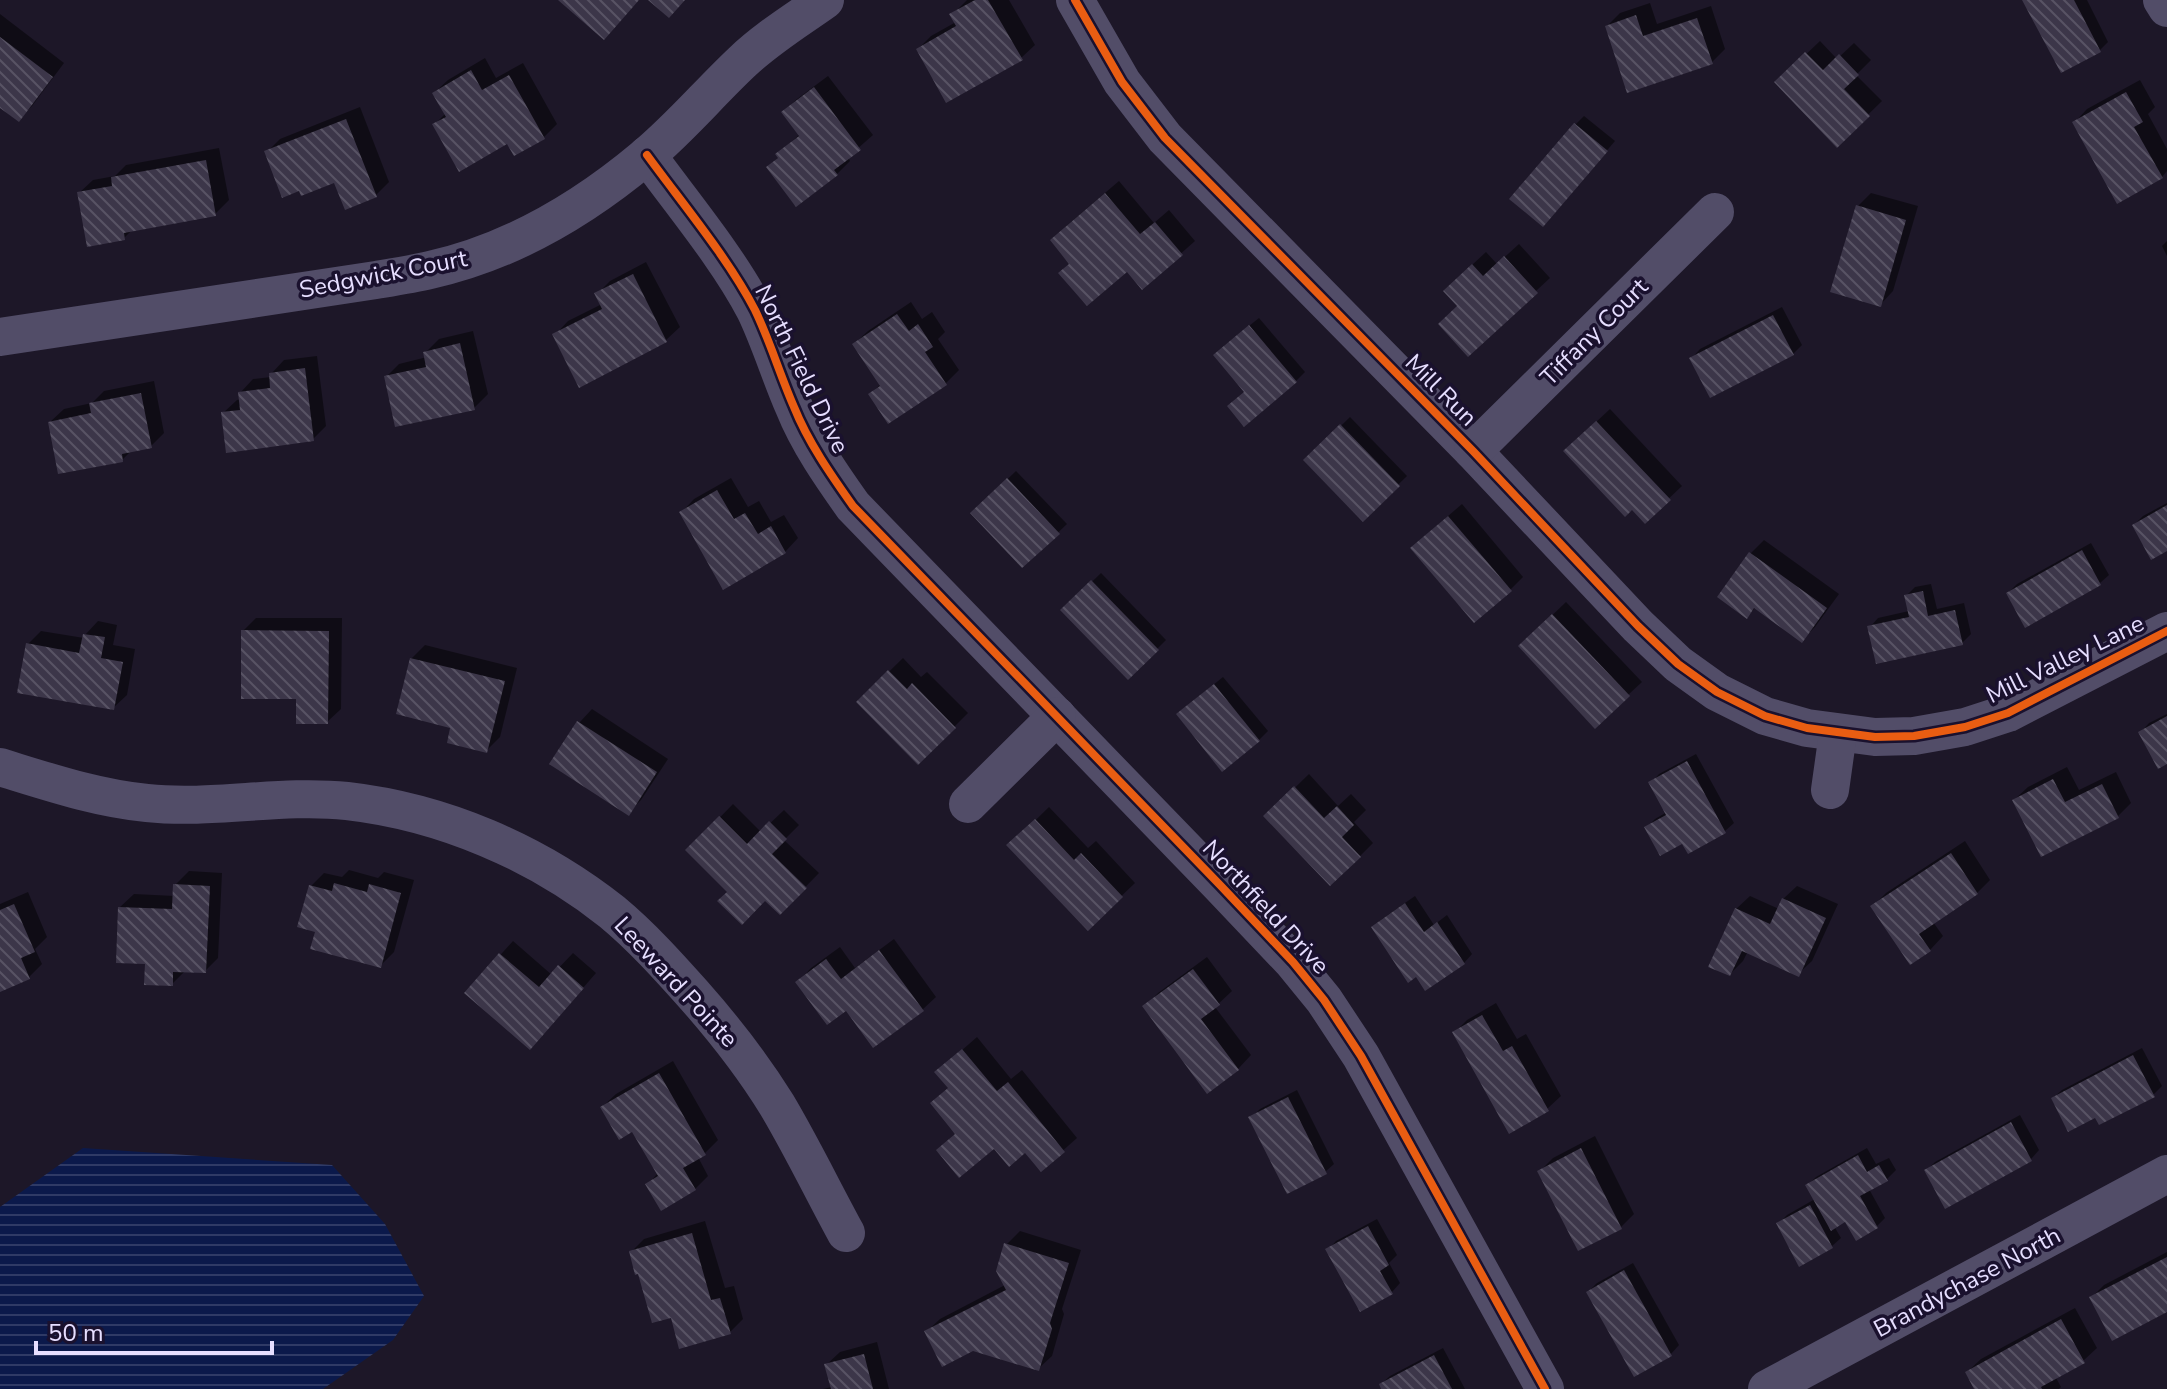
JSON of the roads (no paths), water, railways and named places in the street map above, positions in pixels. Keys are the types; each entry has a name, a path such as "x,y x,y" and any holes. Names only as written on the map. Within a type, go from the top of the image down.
{"street":[{"name":"Sedgwick Court","path":"0,337 431,270 490,252 557,221 603,190 647,155 744,60 825,0"},
{"name":"Mill Run","path":"1075,0 1122,82 1165,138 1473,451 1638,626 1678,664 1717,692 1765,716 1838,733"},
{"path":"2162,0 2167,8"},
{"name":"North Field Drive","path":"647,155 731,271 754,309 795,410 853,506 967,624"},
{"name":"Tiffany Court","path":"1473,451 1715,212"},
{"name":"Northfield Drive","path":"967,624 1272,940 1324,1000 1361,1056 1545,1389"},
{"name":"Mill Valley Lane","path":"1838,733 1875,737 1914,736 1965,727 2008,713 2167,631"},
{"path":"968,804 1057,716"},
{"path":"1830,790 1838,733"},
{"name":"Leeward Pointe","path":"0,767 87,793 149,803 275,799 346,801 402,810 450,824 512,849 570,882 613,914 665,962 714,1018 777,1106 846,1233"},
{"name":"Brandychase North","path":"1767,1389 2167,1174"}]}
